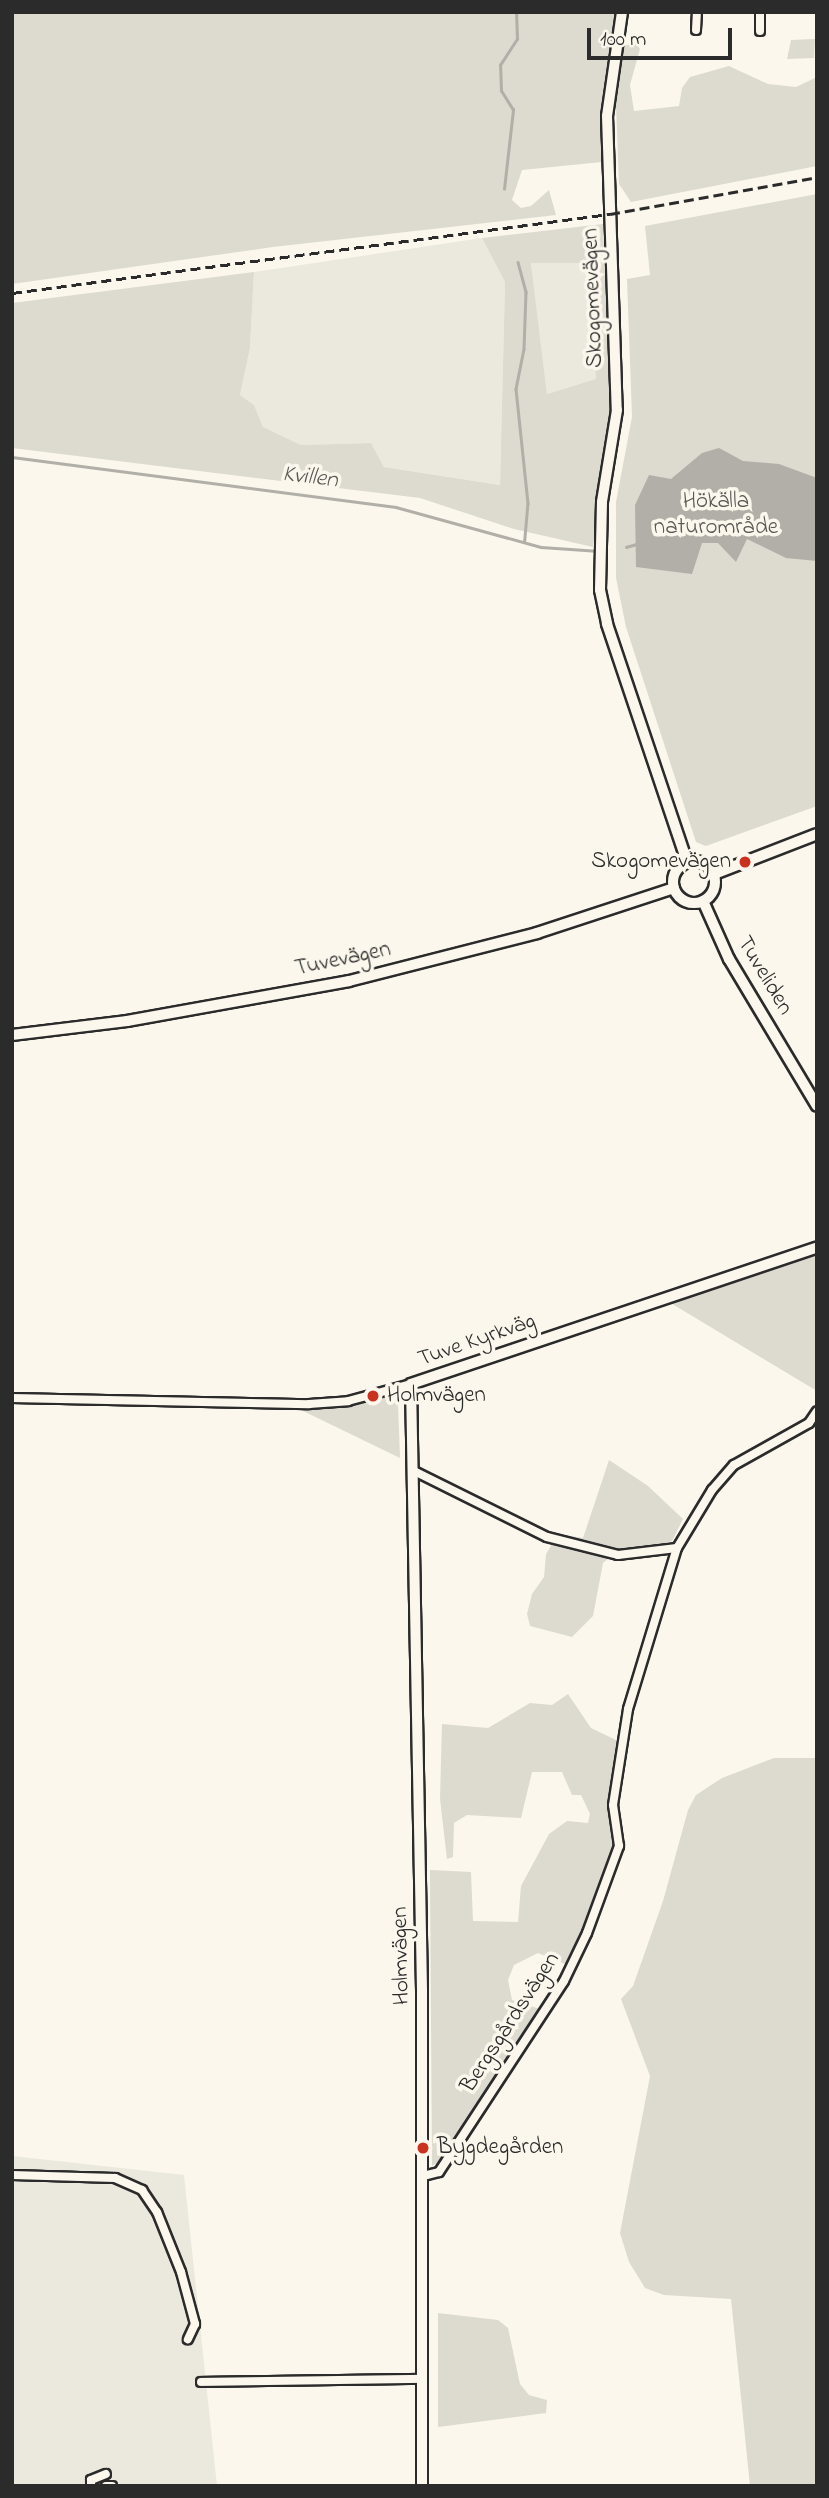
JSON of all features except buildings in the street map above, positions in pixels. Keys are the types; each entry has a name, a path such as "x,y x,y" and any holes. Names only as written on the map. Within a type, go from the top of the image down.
{"main road":[{"path":"714,874 817,834"},
{"path":"688,862 703,863 714,874 714,890 703,901 686,901 674,888 675,873 688,862"},
{"name":"Tuvevägen","path":"12,1035 127,1021 349,981 537,933 674,888"}],"street":[{"name":"Skogomevägen","path":"622,12 607,116 617,410 602,502 600,590 607,624 688,862"},
{"path":"696,30 697,12"},
{"path":"760,12 760,31"},
{"name":"Tuveliden","path":"703,901 729,959 817,1105"},
{"name":"Tuve Kyrkväg","path":"12,1398 309,1404 348,1401 411,1384 817,1247"},
{"name":"Holmvägen","path":"411,1384 423,2176 422,2486"},
{"name":"Bergsgårdsvägen","path":"423,2176 439,2172 564,1981 587,1933 619,1846 612,1805 628,1709 677,1548 712,1490 734,1465 813,1424 817,1411"},
{"path":"414,1471 547,1537 618,1555 677,1548"},
{"path":"12,2175 115,2178 142,2190 161,2220 189,2299 195,2323 188,2339"},
{"path":"201,2382 423,2379"},
{"path":"91,2486 91,2480 106,2474"},
{"path":"106,2486 112,2486"}],"shaded area":[{"path":"482,238 505,282 500,485 384,467 371,443 301,445 263,427 254,405 240,395 250,348 254,272"},
{"path":"531,263 592,263 597,379 547,394"},
{"path":"719,448 743,461 779,464 817,478 817,561 786,558 747,539 736,562 718,543 702,543 692,574 636,567 635,505 649,475 671,479 702,453"},
{"path":"12,2156 184,2175 217,2486 12,2486"}],"green space":[{"path":"12,12 615,12 602,162 522,170 512,200 521,208 531,206 549,190 556,215 273,247 12,284"},
{"path":"815,39 814,58 787,59 791,40"},
{"path":"635,42 640,49 630,85 634,111 679,106 682,88 690,77 729,66 768,84 796,87 817,77 817,166 631,202 619,184 616,105 624,46"},
{"name":"Hökälla naturområde","path":"817,194 817,806 706,846 696,842 626,627 616,578 616,502 632,417 627,279 650,275 645,226"},
{"path":"603,224 611,410 593,547 514,529 420,498 12,448 12,303 254,272 250,348 240,395 254,405 263,427 301,445 371,443 384,467 500,485 505,282 482,238","holes":["531,263 591,263 596,379 547,394"]},
{"path":"817,1252 817,1391 669,1302 777,1265"},
{"path":"393,1397 398,1404 400,1458 301,1410"},
{"path":"609,1460 648,1486 683,1519 672,1541 644,1551 618,1550 603,1563 593,1616 572,1637 530,1626 527,1614 532,1594 544,1577 546,1554 558,1534 583,1538"},
{"path":"568,1694 591,1728 618,1741 608,1800 614,1841 612,1858 571,1962 565,1964 538,1953 514,1965 508,1980 512,2000 540,2009 441,2161 432,2166 430,1870 471,1872 473,1921 518,1922 521,1886 549,1834 567,1821 588,1823 590,1814 581,1795 572,1795 562,1772 532,1772 521,1818 467,1815 454,1823 453,1857 447,1859 440,1799 442,1724 488,1728 530,1703 552,1705"},
{"path":"774,1758 817,1758 817,2486 750,2486 731,2299 664,2295 645,2288 629,2262 620,2233 650,2076 621,1999 633,1986 663,1901 688,1810 696,1795 722,1778"},
{"path":"438,2313 498,2320 508,2328 520,2384 529,2395 547,2400 546,2413 438,2427"}],"waterway":[{"path":"504,189 513,110 501,91 500,65 517,39 516,12"},
{"path":"518,262 526,292 524,349 516,389 528,503 525,541"},
{"name":"Kvillen","path":"12,457 396,507 541,547 599,551"},
{"path":"626,547 640,543"}],"railway":[{"path":"12,293 610,214 817,177"}],"place":[{"name":"Skogomevägen","path":"745,862"},
{"name":"Holmvägen","path":"373,1396"},
{"name":"Bygdegården","path":"423,2148"}]}
